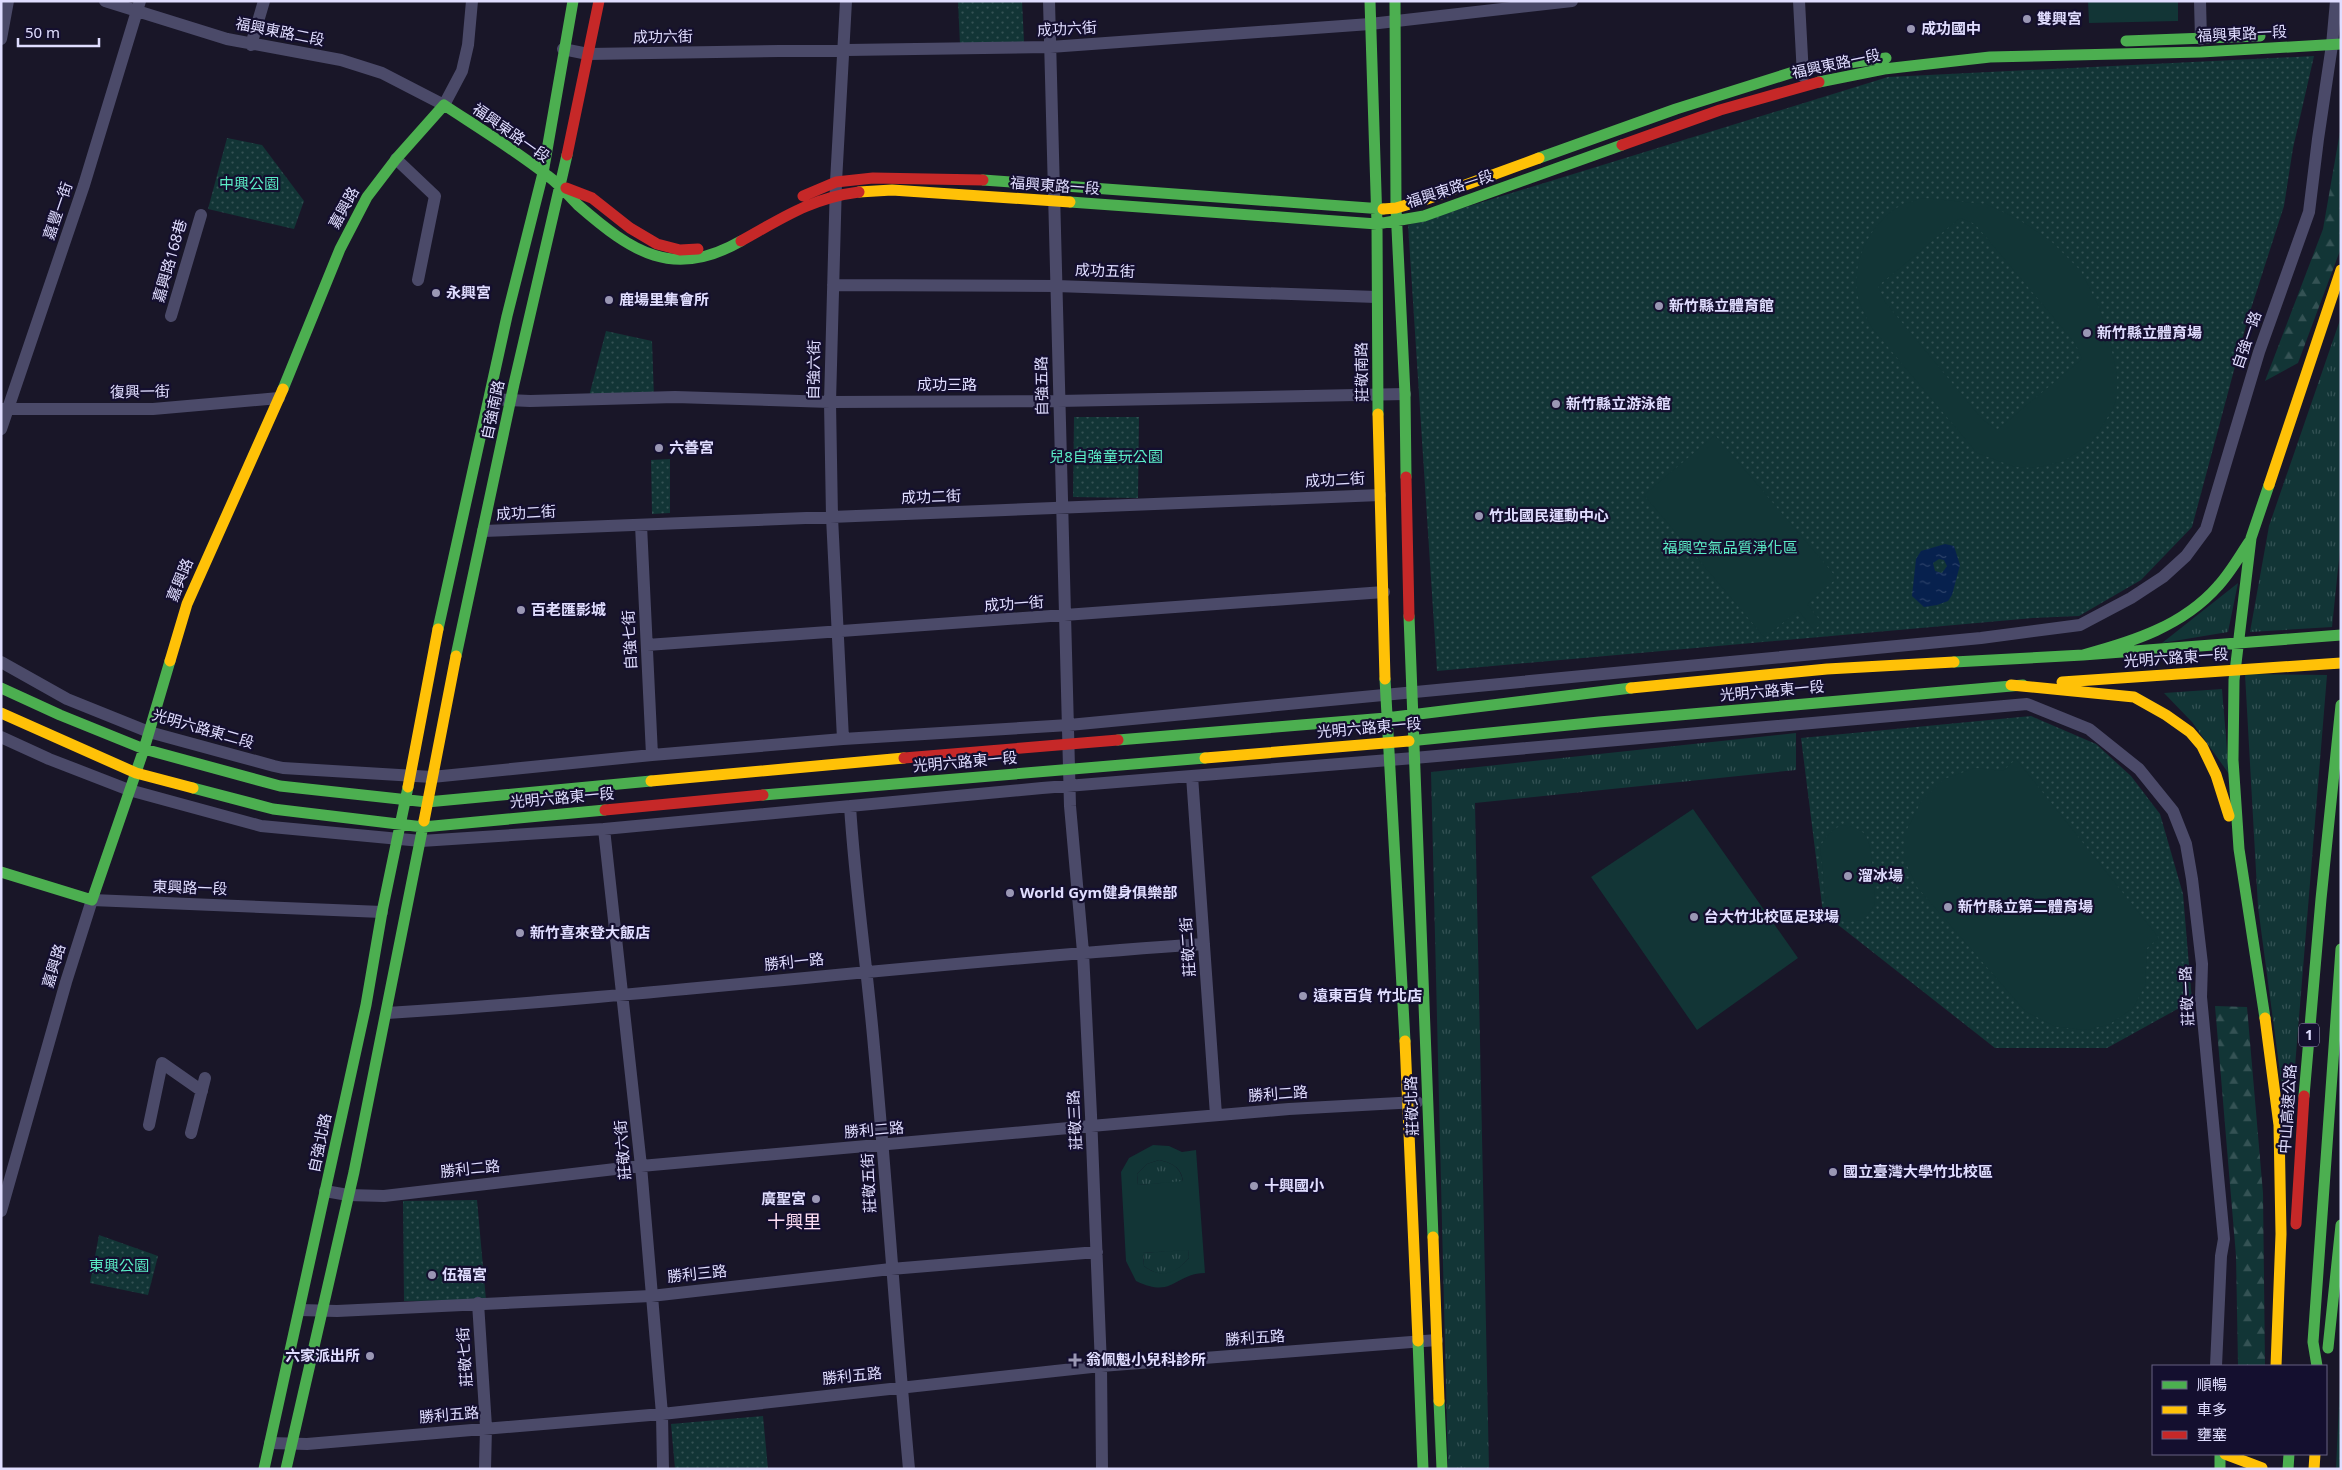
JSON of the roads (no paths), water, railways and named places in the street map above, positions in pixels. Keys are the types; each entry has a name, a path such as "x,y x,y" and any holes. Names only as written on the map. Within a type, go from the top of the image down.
{"main road":[{"name":"自強南路","path":"400,823 406,800 433,650 543,173 563,49 573,1"},
{"name":"自強南路","path":"423,827 483,531 511,400 561,186 599,1"},
{"name":"莊敬南路","path":"1370,1 1377,224 1377,396 1388,743"},
{"path":"1394,1 1396,21 1396,208 1405,394 1413,742"},
{"name":"福興東路一段","path":"2115,41 2201,39 2337,40"},
{"name":"福興東路一段","path":"444,105 526,159 561,186 582,208 625,240 650,254 670,260 690,261 714,255 744,241 794,210 836,196 863,191 892,190 1377,224 1397,222 1424,216 1708,114 1804,85 1884,69 1990,57 2201,52 2337,40"},
{"name":"福興東路一段","path":"561,186 592,198 630,228 657,244 680,250 699,249 724,238 791,200 836,182 873,178 955,179 1376,210 1396,208 1427,199 1676,109 1803,69 1965,48 2030,44"},
{"name":"嘉興路","path":"92,900 144,749 187,604 279,398 340,249 367,197 396,158 444,105"},
{"path":"2276,1365 2281,1234 2279,1125 2272,1061 2247,911 2239,849 2233,760 2233,711 2251,538 2341,270"},
{"path":"2083,655 2142,638 2181,618 2199,605 2218,586 2251,538"},
{"name":"光明六路東一段","path":"406,800 427,802 784,768 1386,718 1667,684 1827,669 2083,655 2341,635"},
{"name":"光明六路東一段","path":"400,823 423,827 1413,742 2011,686 2341,664"},
{"path":"2011,686 2134,697 2177,723 2196,738 2209,760 2239,849"},
{"path":"1,688 60,716 144,749 280,786 406,800"},
{"name":"中山高速公路","path":"2295,1241 2302,1115 2324,856 2341,705"},
{"path":"1,713 136,773 272,809 400,823"},
{"name":"莊敬北路","path":"1413,742 1442,1469"},
{"name":"莊敬北路","path":"1388,743 1407,1103 1423,1469"},
{"name":"自強北路","path":"264,1469 366,1005 400,823"},
{"path":"286,1469 387,1013 423,827"},
{"name":"東興路一段","path":"1,872 92,900"},
{"name":"1","path":"2317,1365 2314,1333 2322,1197 2341,949"},
{"path":"2324,1365 2328,1356 2341,1225"},
{"path":"2220,1455 2220,1469"},
{"path":"2228,1455 2262,1468"},
{"path":"2277,1455 2277,1469"},
{"path":"2288,1469 2289,1455"},
{"path":"2314,1469 2315,1455"}],"street":[{"path":"1,39 8,1"},
{"name":"福興東路二段","path":"105,1 139,6 251,45 341,60 382,73 444,105"},
{"path":"251,45 264,1"},
{"name":"嘉興路","path":"444,105 462,71 468,45 472,1"},
{"name":"自強六街","path":"843,739 832,517 830,402 836,182 846,1"},
{"name":"自強五路","path":"1049,1 1058,401 1070,770"},
{"name":"成功六街","path":"563,49 588,54 1050,47 1370,24 1572,1"},
{"path":"1800,1 1804,85"},
{"path":"2200,1 2201,39"},
{"name":"自強一路","path":"2080,625 2131,598 2164,577 2186,556 2206,529 2259,352 2309,212 2318,138 2337,40 2336,1"},
{"name":"嘉豐一街","path":"1,429 4,409 84,185 139,6"},
{"path":"396,158 435,196 418,280"},
{"name":"嘉興路168巷","path":"171,316 201,215"},
{"name":"成功五街","path":"833,284 1056,286 1376,297"},
{"name":"成功三路","path":"490,399 675,396 830,402 1058,401 1405,394"},
{"name":"復興一街","path":"4,409 153,410 279,398"},
{"name":"成功二街","path":"483,531 1380,495"},
{"name":"自強七街","path":"641,525 652,755"},
{"name":"成功一街","path":"647,645 839,633 1384,592"},
{"name":"光明六路東一段","path":"410,776 432,777 652,755 843,739 1069,724 1981,638 2080,625"},
{"path":"1790,655 1827,669"},
{"name":"光明六路東二段","path":"1,662 67,699 149,732 283,768 410,776"},
{"name":"莊敬一路","path":"1414,758 2028,704 2089,729 2139,769 2173,811 2186,844 2202,964 2201,997 2224,1239 2221,1256 2216,1365"},
{"path":"1,737 49,759 129,790 261,826 421,842 604,829 1071,786 1414,758"},
{"name":"莊敬三路","path":"1070,770 1070,806 1083,952 1097,1252 1102,1469"},
{"name":"莊敬二街","path":"1192,776 1216,1115"},
{"name":"莊敬五街","path":"850,806 868,971 883,1145 891,1269 909,1469"},
{"name":"莊敬六街","path":"604,829 624,996 641,1166 662,1414 663,1469"},
{"name":"嘉興路","path":"1,1211 66,982 92,900"},
{"name":"東興路一段","path":"92,900 382,912"},
{"name":"勝利一路","path":"387,1013 624,996 868,971 1083,952 1204,944"},
{"path":"149,1125 162,1064 202,1091"},
{"path":"191,1133 205,1078"},
{"name":"勝利二路","path":"325,1191 348,1195 384,1196 641,1166 1216,1115 1427,1101"},
{"name":"勝利三路","path":"300,1310 322,1311 651,1296 891,1269 1097,1252"},
{"name":"莊敬七街","path":"478,1303 486,1427 485,1469"},
{"name":"勝利五路","path":"270,1443 292,1445 486,1427 662,1414 1101,1366 1437,1340"}],"water":[{"path":"1945,544 1954,546 1960,565 1952,595 1948,601 1924,607 1912,596 1916,559 1921,551","holes":["1939,559 1944,560 1947,566 1942,573 1935,571 1933,563"]}],"place":[{"name":"雙興宮","path":"2027,19"},
{"name":"成功國中","path":"1911,29"},
{"name":"永興宮","path":"436,293"},
{"name":"鹿場里集會所","path":"609,300"},
{"name":"新竹縣立體育館","path":"1659,306"},
{"name":"新竹縣立體育場","path":"2087,333"},
{"name":"新竹縣立游泳館","path":"1556,404"},
{"name":"六善宮","path":"659,448"},
{"name":"竹北國民運動中心","path":"1479,516"},
{"name":"百老匯影城","path":"521,610"},
{"name":"溜冰場","path":"1848,876"},
{"name":"World Gym健身俱樂部","path":"1010,893"},
{"name":"新竹縣立第二體育場","path":"1948,907"},
{"name":"台大竹北校區足球場","path":"1694,917"},
{"name":"新竹喜來登大飯店","path":"520,933"},
{"name":"遠東百貨 竹北店","path":"1303,996"},
{"name":"國立臺灣大學竹北校區","path":"1833,1172"},
{"name":"十興國小","path":"1254,1186"},
{"name":"廣聖宮","path":"816,1199"},
{"name":"伍福宮","path":"432,1275"},
{"name":"六家派出所","path":"370,1356"},
{"name":"翁佩魁小兒科診所","path":"1075,1360"}],"district":[{"name":"十興里","path":"794,1222"}],"park label":[{"name":"中興公園","path":"249,184"},
{"name":"兒8自強童玩公園","path":"1106,457"},
{"name":"福興空氣品質淨化區","path":"1730,548"},
{"name":"東興公園","path":"119,1266"}]}
